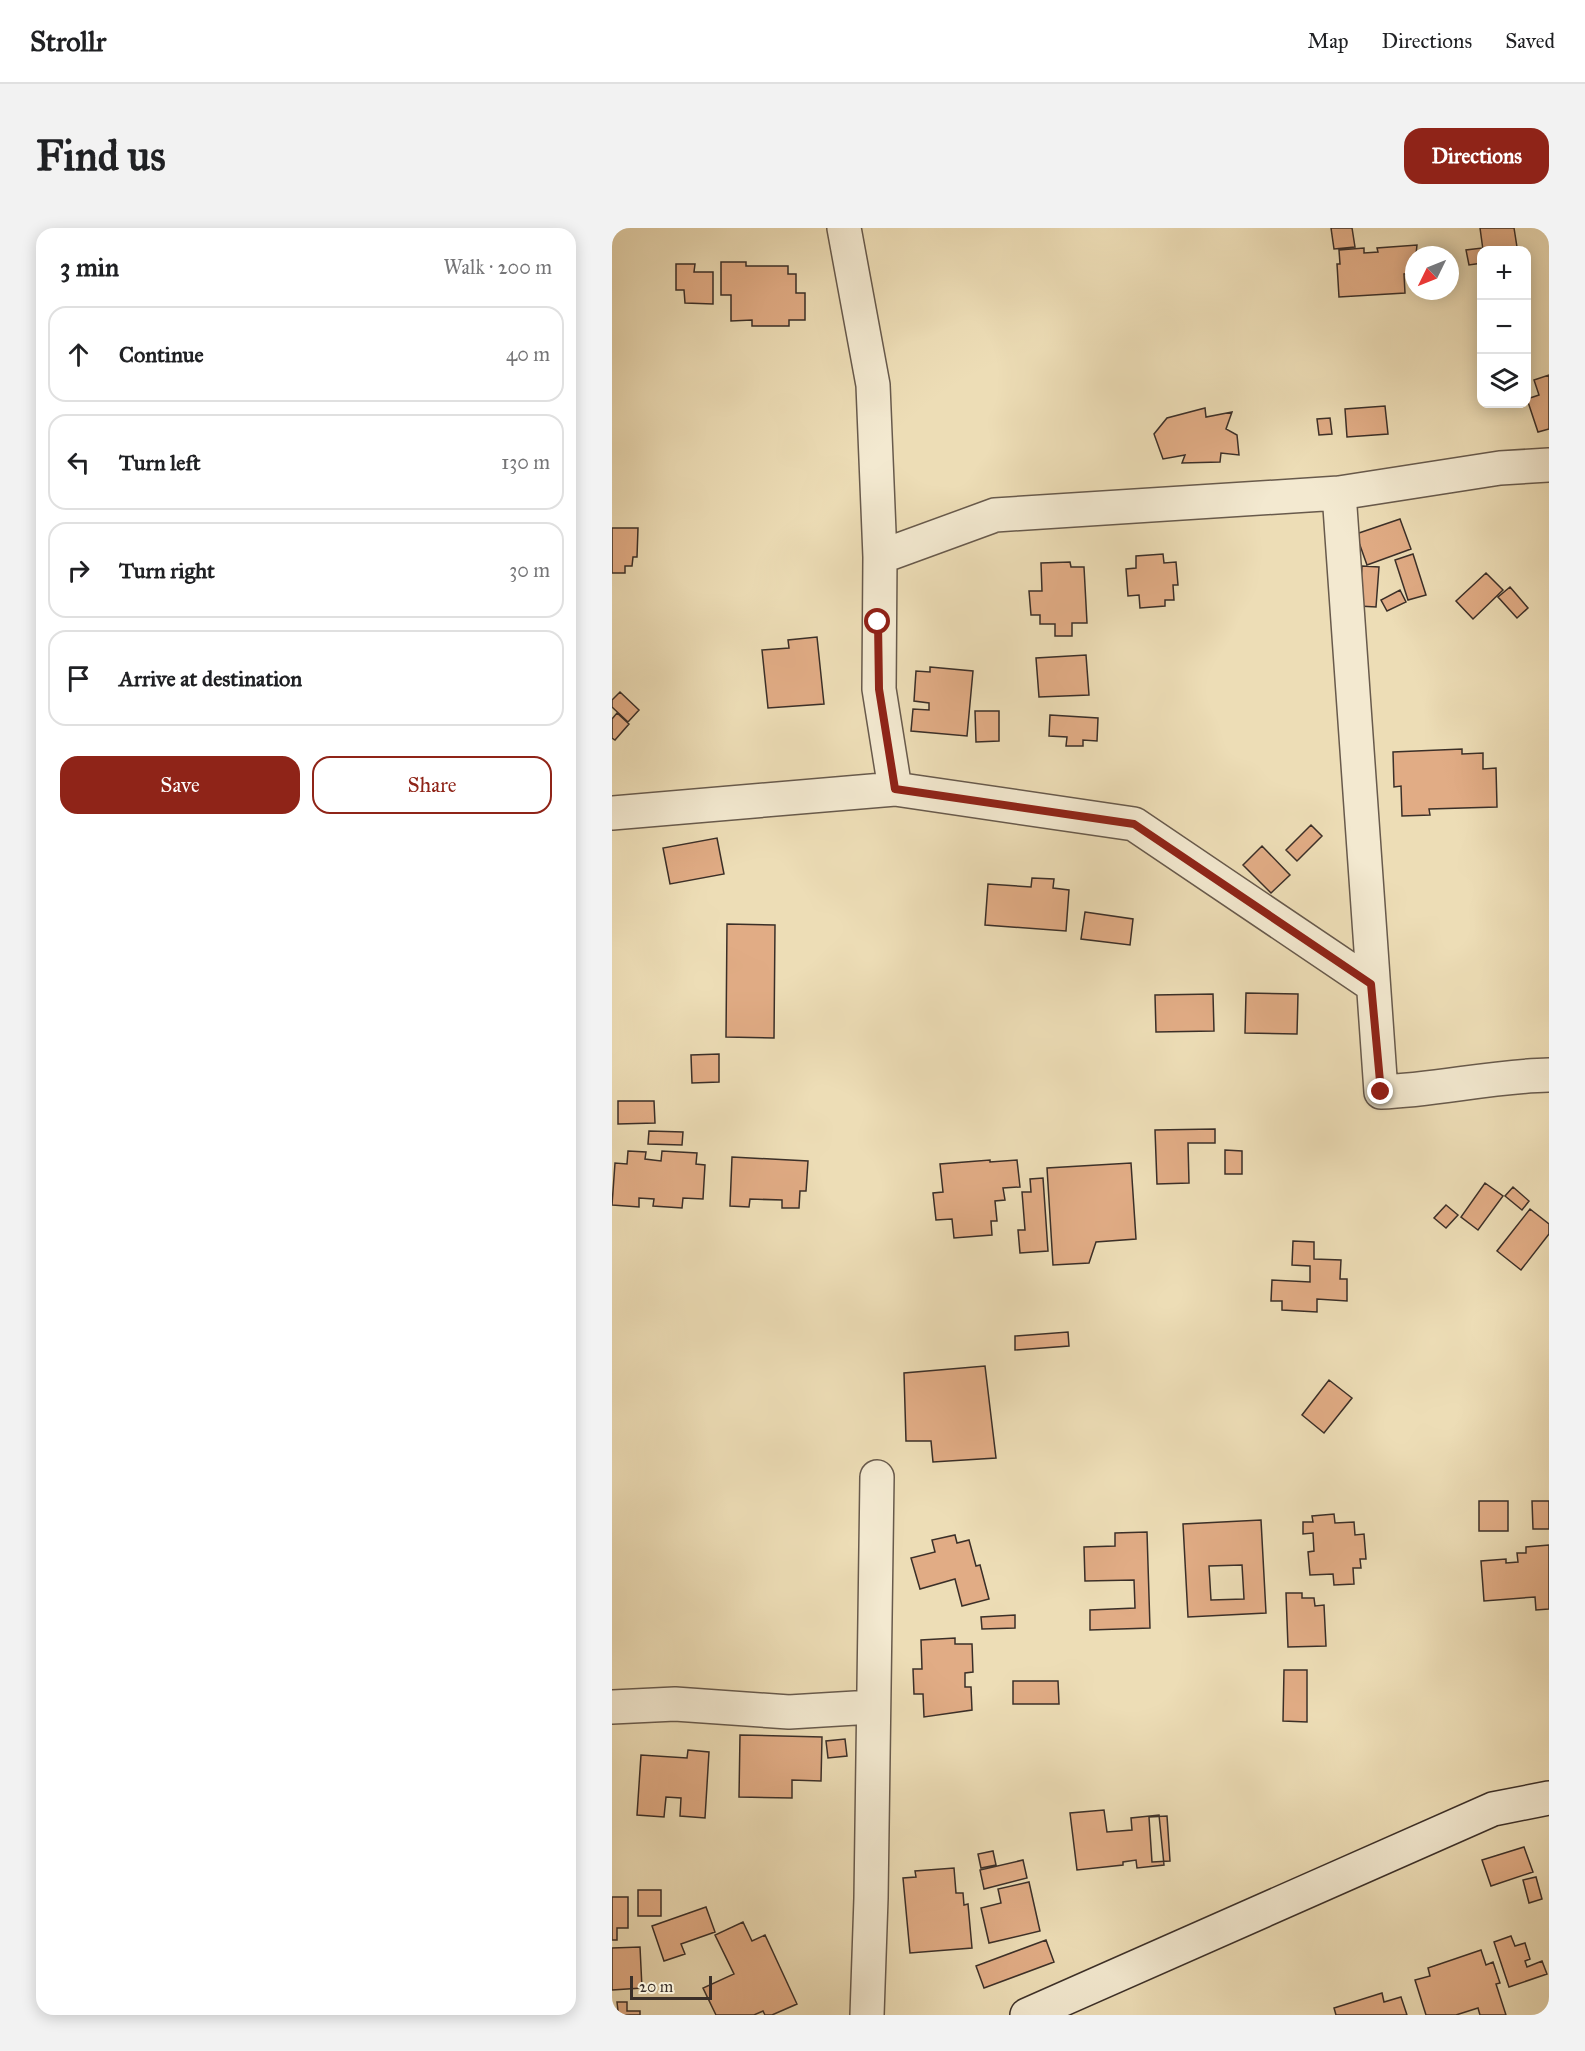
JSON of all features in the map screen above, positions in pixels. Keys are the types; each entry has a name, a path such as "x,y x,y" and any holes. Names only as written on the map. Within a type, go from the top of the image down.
{"street":[{"path":"844,228 873,385 880,557 879,689 895,789"},
{"path":"880,557 995,514 1339,493 1500,468 1549,465"},
{"path":"1339,493 1371,984 1381,1092 1420,1090 1520,1075 1549,1075"},
{"path":"612,813 895,789 1134,824 1371,984"},
{"path":"867,2015 871,1898 877,1477"},
{"path":"612,1707 675,1704 789,1712 872,1707"},
{"path":"1027,2015 1493,1809 1549,1797"}],"building":[{"path":"1331,228 1352,228 1355,247 1334,249"},
{"path":"1480,228 1514,228 1517,246 1482,246"},
{"path":"1417,245 1405,246 1405,293 1339,297 1337,264 1340,264 1339,250 1364,248 1364,253 1378,252 1377,248"},
{"path":"1477,249 1477,264 1469,265 1466,250"},
{"path":"721,262 746,262 746,266 788,266 788,274 796,274 796,293 805,293 805,320 789,320 789,326 752,326 752,320 731,321 731,295 721,295"},
{"path":"676,264 695,264 694,272 713,272 713,304 685,303 684,290 676,290"},
{"path":"1549,375 1549,429 1538,432 1530,408 1531,398 1539,395 1534,380"},
{"path":"1385,406 1388,434 1347,437 1345,409"},
{"path":"1205,408 1206,417 1232,412 1226,429 1237,435 1239,455 1221,453 1220,462 1182,463 1185,455 1163,459 1154,434 1167,418"},
{"path":"1330,418 1332,434 1319,435 1317,419"},
{"path":"1400,519 1411,549 1367,565 1356,534"},
{"path":"612,528 638,528 637,557 633,557 632,566 625,566 625,573 612,573"},
{"path":"1163,554 1164,563 1176,562 1178,585 1173,585 1174,600 1165,600 1165,606 1140,608 1139,595 1128,596 1126,569 1136,568 1136,556"},
{"path":"1413,554 1426,595 1408,600 1395,560"},
{"path":"1070,562 1071,567 1084,567 1087,623 1072,623 1072,636 1055,636 1055,624 1040,624 1040,615 1031,615 1029,591 1042,591 1041,563"},
{"path":"1362,566 1379,567 1376,607 1359,606"},
{"path":"1486,573 1503,590 1473,619 1456,601"},
{"path":"1510,587 1528,608 1517,618 1498,597"},
{"path":"1400,590 1406,602 1387,611 1381,600"},
{"path":"817,637 824,704 768,708 762,650 789,648 788,640"},
{"path":"1086,655 1089,695 1039,697 1036,658"},
{"path":"930,667 973,671 967,736 911,731 913,709 929,710 929,703 914,701 916,671 930,672"},
{"path":"620,692 639,710 628,722 612,707 612,700"},
{"path":"975,711 999,711 999,741 976,742"},
{"path":"617,713 629,724 615,740 612,738 612,719"},
{"path":"1050,715 1098,718 1097,741 1083,740 1083,746 1066,746 1067,737 1049,736"},
{"path":"1462,749 1462,754 1483,753 1483,769 1496,768 1497,807 1429,809 1430,815 1402,816 1401,786 1394,787 1393,752"},
{"path":"1311,825 1322,836 1297,861 1286,850"},
{"path":"717,838 724,874 670,884 663,848"},
{"path":"1262,846 1290,875 1271,893 1243,865"},
{"path":"1032,878 1054,879 1053,888 1069,890 1066,931 985,925 988,884 1031,887"},
{"path":"1085,912 1133,919 1130,945 1081,939"},
{"path":"727,924 775,925 774,1038 726,1037"},
{"path":"1246,993 1298,994 1297,1034 1245,1033"},
{"path":"1213,994 1214,1031 1156,1032 1155,995"},
{"path":"719,1054 719,1082 692,1083 691,1055"},
{"path":"618,1101 654,1101 655,1123 618,1124"},
{"path":"1215,1129 1215,1143 1188,1143 1189,1183 1157,1184 1155,1130"},
{"path":"649,1131 683,1132 682,1145 648,1144"},
{"path":"1225,1150 1242,1151 1242,1174 1225,1174"},
{"path":"628,1151 646,1152 645,1159 661,1161 662,1151 697,1153 696,1164 705,1165 703,1199 683,1198 682,1208 653,1206 654,1199 639,1198 639,1207 612,1205 615,1163 627,1164"},
{"path":"732,1157 808,1161 806,1191 800,1191 799,1208 782,1208 782,1200 750,1199 749,1207 730,1206"},
{"path":"990,1160 990,1162 1017,1160 1020,1187 1003,1188 1005,1200 995,1201 997,1221 991,1221 992,1235 954,1238 952,1219 936,1220 933,1193 943,1192 940,1164"},
{"path":"1131,1163 1136,1239 1096,1242 1089,1263 1053,1265 1047,1168"},
{"path":"1043,1178 1048,1251 1020,1253 1018,1230 1025,1230 1022,1192 1031,1192 1030,1179"},
{"path":"1485,1183 1503,1196 1478,1230 1461,1217"},
{"path":"1513,1187 1529,1201 1522,1210 1505,1196"},
{"path":"1446,1205 1458,1215 1446,1228 1434,1218"},
{"path":"1530,1209 1549,1224 1549,1234 1521,1270 1497,1251"},
{"path":"1293,1241 1314,1242 1314,1259 1341,1260 1340,1279 1347,1279 1347,1301 1317,1299 1317,1312 1282,1310 1282,1301 1271,1301 1272,1280 1310,1282 1310,1266 1292,1265"},
{"path":"1068,1332 1069,1346 1015,1350 1015,1336"},
{"path":"985,1366 996,1458 933,1462 931,1441 906,1441 904,1373"},
{"path":"1329,1380 1352,1398 1324,1433 1302,1415"},
{"path":"1479,1501 1508,1501 1508,1531 1479,1531"},
{"path":"1532,1501 1549,1501 1549,1529 1533,1529"},
{"path":"1334,1514 1335,1523 1354,1522 1355,1535 1364,1534 1366,1559 1360,1559 1361,1568 1353,1568 1354,1584 1334,1585 1333,1574 1310,1575 1308,1552 1314,1551 1313,1533 1303,1534 1303,1522 1313,1522 1312,1516"},
{"path":"1261,1520 1266,1613 1188,1617 1183,1524","holes":["1242,1565 1244,1599 1211,1600 1209,1566"]},
{"path":"1147,1532 1150,1628 1090,1630 1090,1610 1135,1608 1134,1580 1085,1581 1084,1547 1115,1546 1115,1533"},
{"path":"955,1535 957,1543 969,1540 976,1566 980,1565 989,1599 962,1606 955,1579 920,1589 911,1558 935,1552 932,1540"},
{"path":"1549,1545 1549,1609 1536,1610 1535,1597 1484,1601 1481,1561 1506,1559 1506,1563 1518,1562 1517,1553 1526,1553 1526,1547"},
{"path":"1286,1593 1302,1593 1302,1598 1314,1598 1315,1606 1324,1605 1326,1646 1288,1647"},
{"path":"1015,1615 1015,1628 982,1629 981,1617"},
{"path":"955,1638 955,1644 972,1644 973,1672 965,1673 965,1687 971,1687 972,1710 924,1717 923,1694 914,1694 913,1669 922,1669 921,1640"},
{"path":"1284,1670 1307,1670 1307,1722 1283,1721"},
{"path":"1013,1681 1058,1681 1059,1704 1013,1704"},
{"path":"740,1735 822,1737 821,1781 792,1780 792,1798 739,1797"},
{"path":"845,1739 847,1756 828,1758 826,1741"},
{"path":"688,1750 709,1752 705,1818 680,1816 681,1798 666,1797 664,1817 637,1815 641,1755 687,1758"},
{"path":"1104,1810 1107,1832 1132,1830 1131,1818 1159,1815 1164,1865 1137,1868 1136,1860 1123,1862 1123,1865 1077,1870 1070,1813"},
{"path":"1167,1816 1170,1861 1152,1862 1149,1817"},
{"path":"1524,1847 1533,1872 1491,1886 1482,1860"},
{"path":"993,1851 996,1865 981,1868 978,1854"},
{"path":"1023,1860 1027,1878 984,1889 980,1870"},
{"path":"954,1868 956,1893 963,1893 964,1905 968,1904 972,1948 910,1953 903,1878 916,1877 915,1871"},
{"path":"1536,1877 1542,1899 1529,1903 1523,1880"},
{"path":"1029,1882 1040,1931 989,1943 981,1908 1001,1903 998,1889"},
{"path":"638,1890 661,1890 661,1916 638,1916"},
{"path":"612,1897 628,1897 628,1928 617,1928 617,1940 612,1940"},
{"path":"706,1907 715,1932 681,1944 685,1954 664,1961 652,1926"},
{"path":"743,1922 752,1941 765,1935 797,2004 772,2015 765,2015 763,2011 754,2015 716,2015 703,1988 734,1974 715,1935"},
{"path":"1511,1936 1515,1946 1525,1943 1530,1959 1525,1961 1527,1967 1542,1961 1547,1974 1509,1987 1494,1942"},
{"path":"1046,1940 1054,1962 984,1988 976,1966"},
{"path":"640,1947 642,1988 612,1990 612,1948"},
{"path":"1481,1950 1486,1965 1493,1962 1500,1983 1496,1984 1506,2015 1480,2015 1478,2008 1456,2015 1426,2015 1415,1980 1430,1976 1428,1968"},
{"path":"1382,1993 1384,2002 1401,1997 1407,2015 1336,2015 1334,2008"},
{"path":"617,2002 627,2002 627,2011 640,2011 640,2015 612,2015 612,2012 618,2011"}],"route":[{"path":"878,622 879,689 888,758 895,789 1134,824 1371,984 1381,1092"}]}
